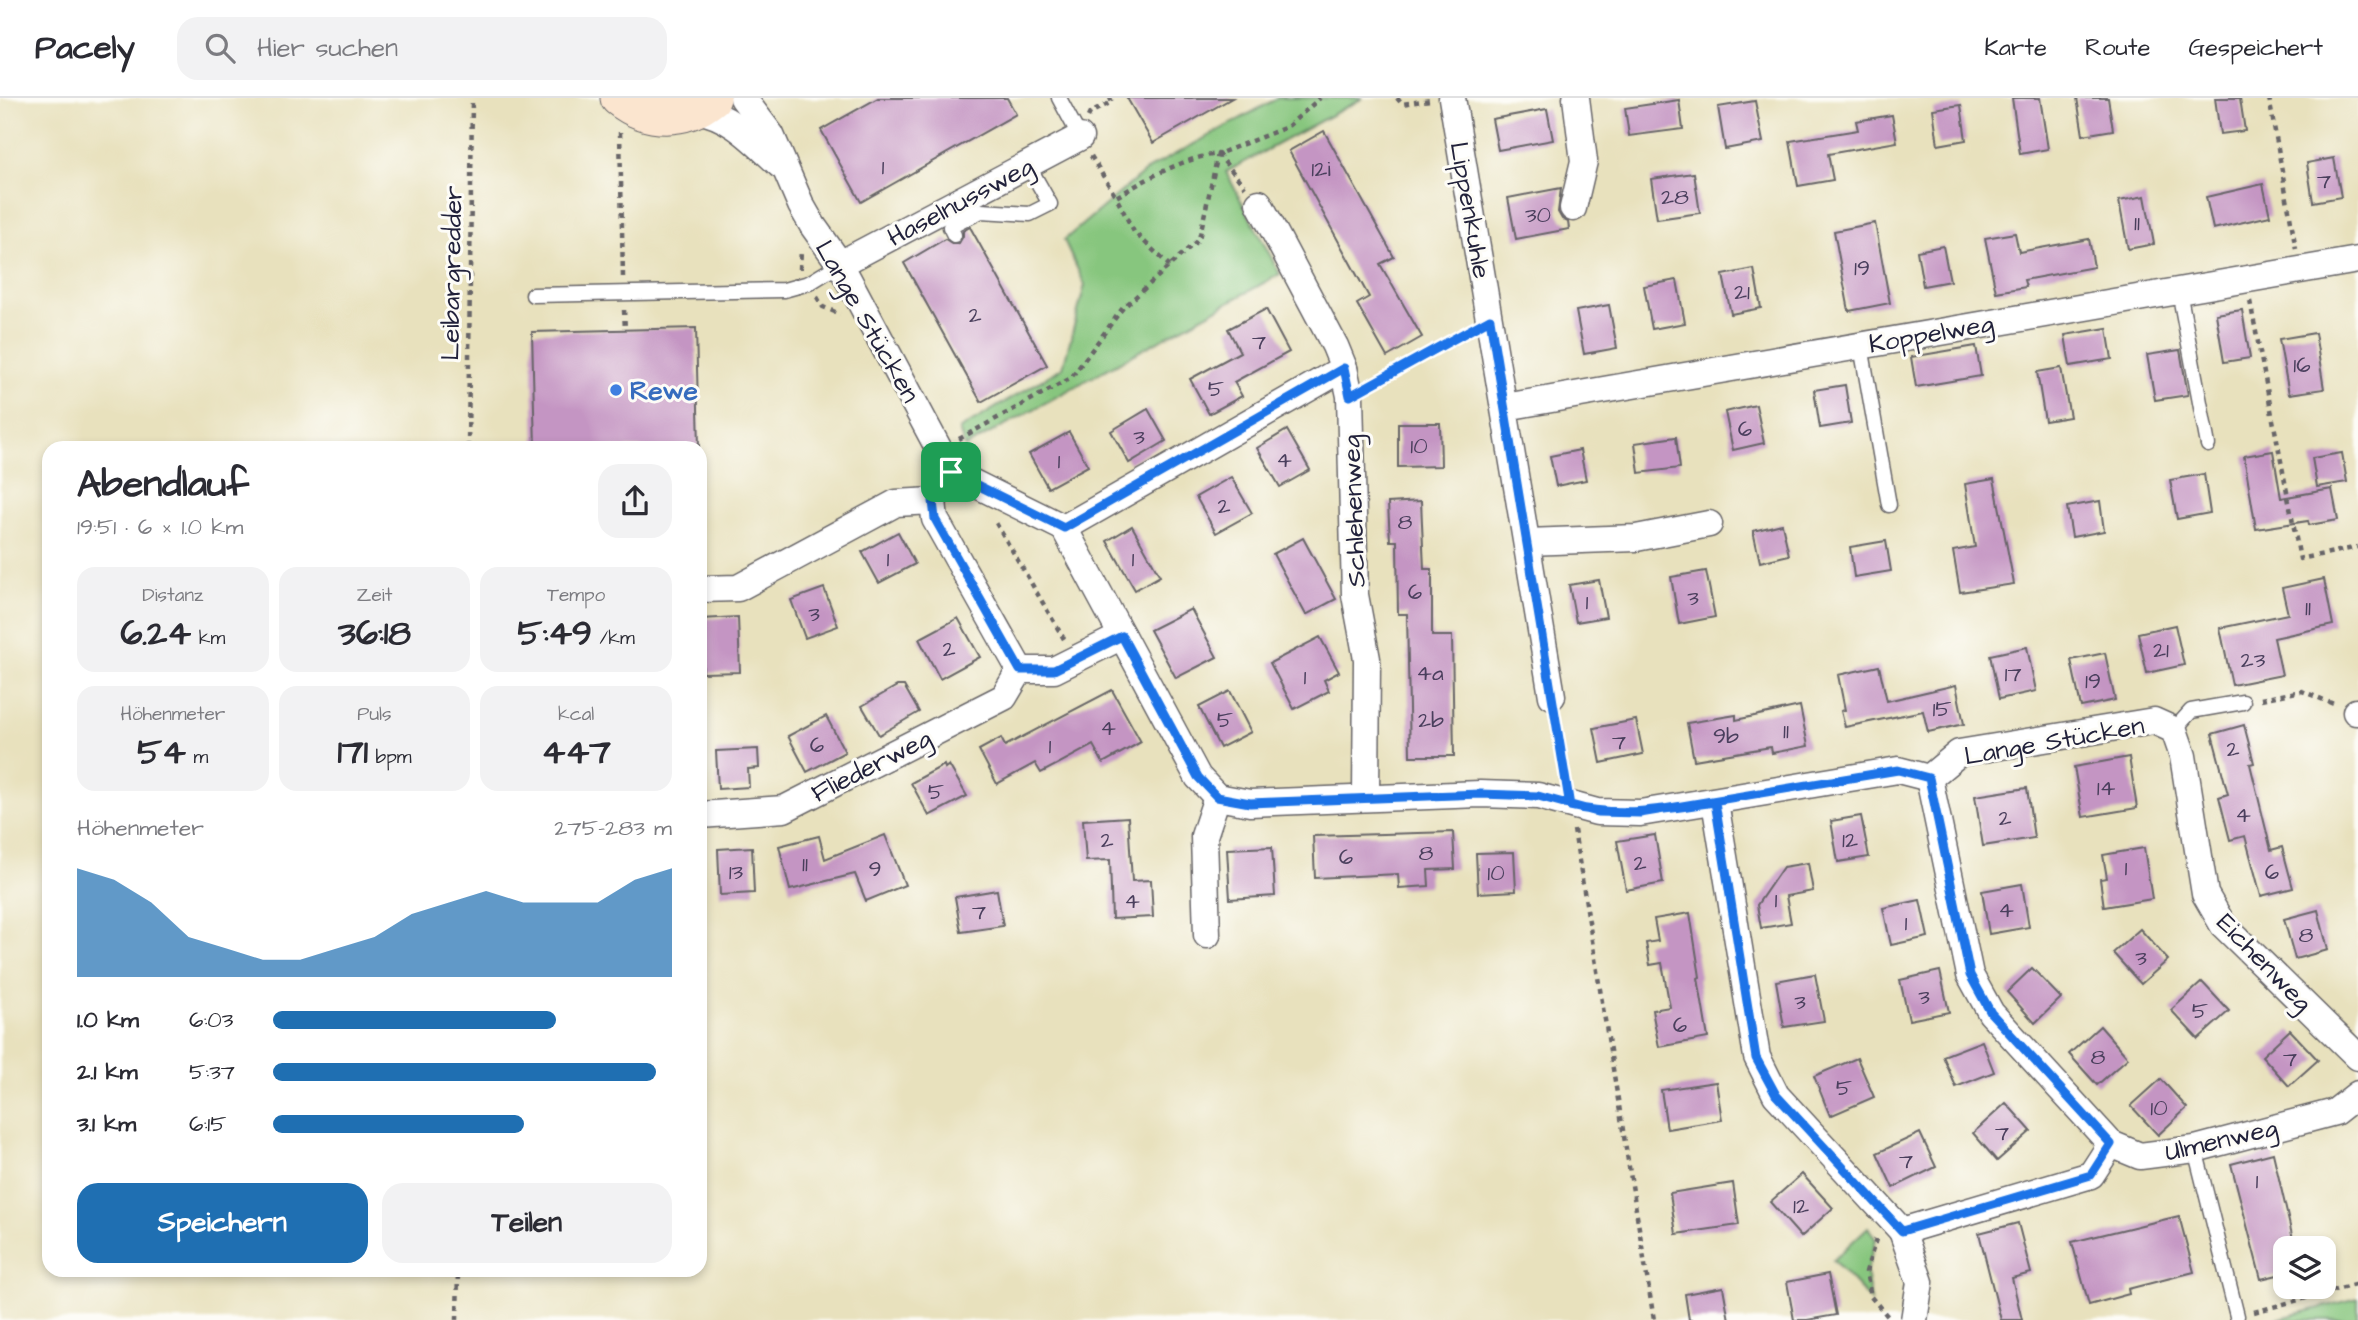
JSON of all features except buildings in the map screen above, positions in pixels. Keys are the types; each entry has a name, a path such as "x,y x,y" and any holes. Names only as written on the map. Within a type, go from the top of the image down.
{"main road":[{"path":"620,113 633,108 659,116 678,115 704,104"}],"street":[{"name":"Lange Stücken","path":"743,98 771,135 813,226 840,264 946,461"},
{"name":"Lippenkuhle","path":"1452,98 1552,695"},
{"path":"1573,208 1584,161 1576,98"},
{"name":"Lange Stücken","path":"704,104 711,112 726,119 785,170"},
{"name":"Haselnussweg","path":"840,264 1080,137"},
{"name":"Schlehenweg","path":"1259,203 1335,346 1344,368 1350,396 1355,595 1367,659 1366,797"},
{"name":"Koppelweg","path":"1505,407 2358,260"},
{"path":"1064,528 1344,368"},
{"path":"1122,636 1054,670 1020,670 935,519 933,501 946,461 1064,528 1198,777 1217,797 1204,836 1207,935"},
{"path":"707,589 738,588 896,503 933,501"},
{"path":"1527,542 1636,538 1709,524"},
{"name":"Fliederweg","path":"707,814 784,809 1004,697 1020,670"},
{"name":"Lange Stücken","path":"1217,797 1250,803 1480,794 1538,796 1597,812 1640,813 1898,770 1929,778 1959,753 2154,721 2174,730"},
{"name":"Eichenweg","path":"2174,730 2183,756 2205,894 2223,925 2358,1057"},
{"path":"1902,1231 2091,1175 2111,1144 1991,1013 1970,975 1929,778"},
{"path":"1715,802 1756,1058 1776,1095 1902,1231 1920,1282 1914,1320"},
{"name":"Ulmenweg","path":"2111,1144 2140,1156 2195,1149 2336,1112 2358,1094"}],"lane":[{"path":"1059,98 1080,137"},
{"path":"954,235 950,227 981,211 1030,214 1049,204 1028,165"},
{"path":"533,295 784,290 808,283 840,264"},
{"path":"2179,291 2208,445"},
{"path":"1861,346 1889,505"},
{"name":"Lange Stücken","path":"2174,730 2191,711 2243,702"},
{"path":"2195,1149 2237,1316"}],"path":[{"name":"Leibargredder","path":"468,441 472,98"},
{"path":"1116,197 1151,177 1287,127 1320,98"},
{"path":"1397,98 1402,104 1441,98"},
{"path":"2269,98 2300,270"},
{"path":"620,113 625,330"},
{"path":"1080,137 1134,232 1170,266"},
{"path":"1218,154 1259,203"},
{"path":"946,461 1071,378 1122,309 1199,239 1218,154"},
{"path":"2246,280 2300,559 2358,547"},
{"path":"1350,396 1490,319"},
{"path":"993,517 1076,660"},
{"path":"2243,702 2302,691 2357,712"},
{"path":"1552,695 1654,1320"},
{"path":"1877,1204 1876,1240 1866,1272 1871,1297 1891,1320"},
{"path":"457,1320 458,1277"},
{"path":"2237,1316 2358,1284"}],"green space":[{"path":"1278,98 1363,98 1226,172 1280,274 965,447 959,430 1063,367 1085,285 1064,240 1148,169"},
{"path":"1868,1227 1876,1240 1866,1272 1871,1301 1833,1260"},
{"path":"2358,1298 2358,1320 2273,1320"}],"place":[{"name":"Rewe","path":"616,390"}],"route":[{"path":"951,472 933,501 935,519 1020,670 1054,670 1122,636 1198,777 1217,797 1250,803 1480,794 1538,796 1570,806 1597,812 1640,813 1898,770 1929,778 1970,975 1991,1013 2111,1144 2091,1175 1902,1231 1776,1095 1756,1058 1715,802 1640,813 1597,812 1570,806 1490,319 1350,396 1344,368 1064,528 951,472"}]}
